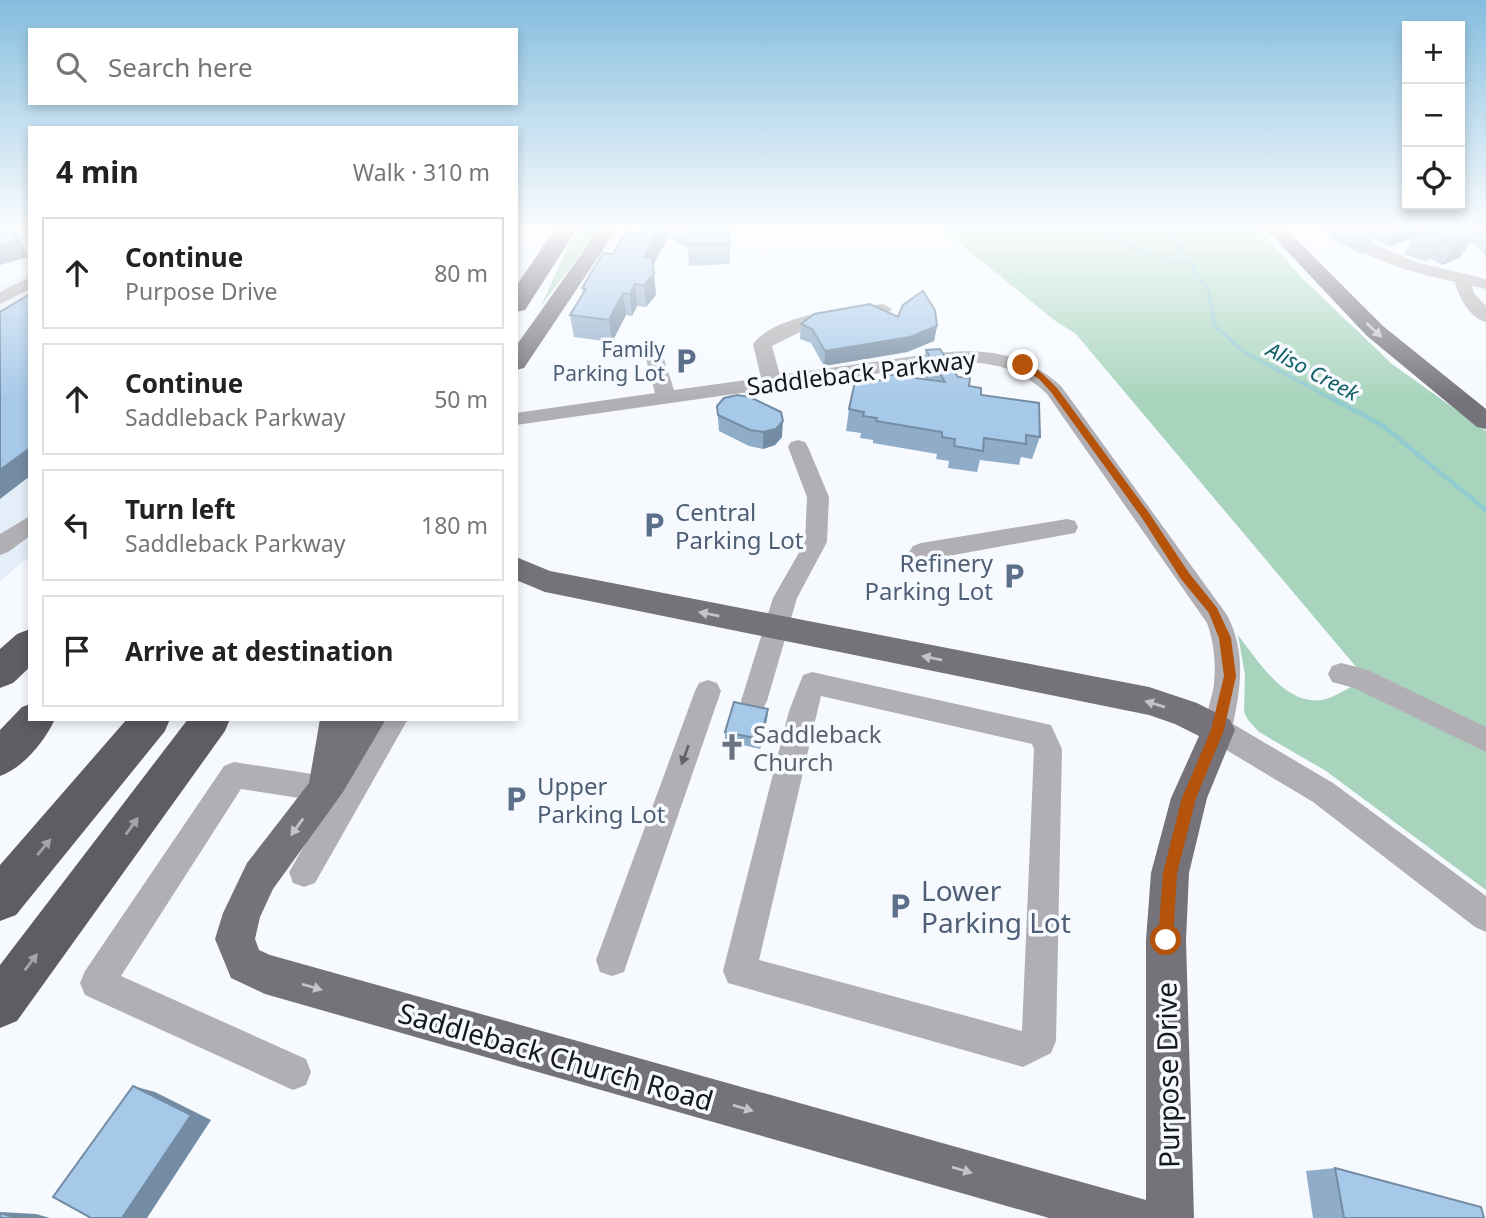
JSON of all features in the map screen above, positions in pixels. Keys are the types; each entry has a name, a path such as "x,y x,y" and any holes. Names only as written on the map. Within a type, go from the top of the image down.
{"highway":[{"path":"518,302 528,286"},
{"path":"0,672 28,646"},
{"path":"0,758 34,721"},
{"path":"0,899 149,721"},
{"path":"0,1004 210,721"}],"main road":[{"path":"518,360 569,286"},
{"path":"1329,286 1384,339 1486,421"},
{"path":"1351,286 1404,334 1486,395"},
{"path":"518,569 545,581 1149,701 1185,713 1217,730"},
{"path":"518,588 563,584"},
{"name":"Saddleback Church Road","path":"336,721 324,789 260,876 242,913 235,939 245,964 265,974 1132,1218"},
{"path":"324,789 369,721"},
{"name":"Purpose Drive","path":"1170,1218 1166,940 1170,873 1189,798 1217,730"},
{"path":"1016,1185 1061,1218"}],"street":[{"path":"5,306 24,286"},
{"path":"1464,286 1466,294 1486,317"},
{"path":"5,306 28,302"},
{"path":"779,381 762,344 783,329 811,319 883,309"},
{"name":"Saddleback Parkway","path":"518,419 977,355 1023,365 1042,377 1054,390 1146,515 1185,576 1213,611 1225,638 1230,676 1217,730"},
{"path":"655,359 666,398"},
{"path":"754,701 785,598 816,542 818,497 798,447"},
{"path":"0,546 28,525"},
{"path":"921,552 1067,527"},
{"path":"1341,674 1359,678 1486,740"},
{"path":"812,683 1041,734 1048,749 1039,1041 1023,1050 740,971 799,722 812,683"},
{"path":"612,960 708,691"},
{"path":"304,872 394,721"},
{"path":"1217,730 1248,745 1333,800 1486,916"},
{"path":"293,1072 97,983 234,775 324,789"}],"shaded area":[{"path":"0,286 28,286 28,558 0,581"}],"green space":[{"path":"550,286 556,286 541,306"},
{"path":"1012,286 1310,286 1392,364 1486,431 1486,890 1326,771 1259,732 1248,720 1244,712 1245,675 1238,635 1283,688 1308,700 1325,699 1357,684 1357,668 1075,333 1058,323"}],"building":[{"path":"583,286 634,286 630,294 623,293 609,320 570,315 586,289 582,288"},
{"path":"923,291 935,310 937,326 910,337 825,351 812,329 801,324 814,314 870,304 898,317 903,305"},
{"path":"28,295 28,449 0,470 0,312"},
{"path":"940,349 958,377 970,378 969,386 981,388 981,395 1039,403 1040,437 1026,435 1026,444 984,438 983,451 954,446 955,439 942,437 942,432 876,421 877,418 863,416 864,412 849,409 856,377 885,381 886,374 945,382 926,350"},
{"path":"737,395 750,397 781,412 783,421 776,429 763,432 750,430 718,415 717,406 724,398"},
{"path":"734,702 768,709 760,739 725,732"},
{"path":"133,1086 191,1115 122,1218 91,1218 53,1197"},
{"path":"1335,1168 1481,1207 1484,1218 1344,1218"},
{"path":"0,1213 14,1217 15,1218 0,1218"}],"waterway":[{"name":"Aliso Creek","path":"1206,286 1215,326 1244,352 1334,400"},
{"name":"Aliso Creek","path":"1331,398 1382,425 1486,510"}],"place":[{"name":"Family Parking Lot","path":"686,361"},
{"name":"Central Parking Lot","path":"654,525"},
{"name":"Refinery Parking Lot","path":"1014,576"},
{"name":"Saddleback Church","path":"732,747"},
{"name":"Upper Parking Lot","path":"516,799"},
{"name":"Lower Parking Lot","path":"900,906"}],"route":[{"path":"1023,365 1042,377 1054,390 1146,515 1185,576 1213,611 1225,638 1230,676 1217,730 1189,798 1170,873 1166,940"}]}
